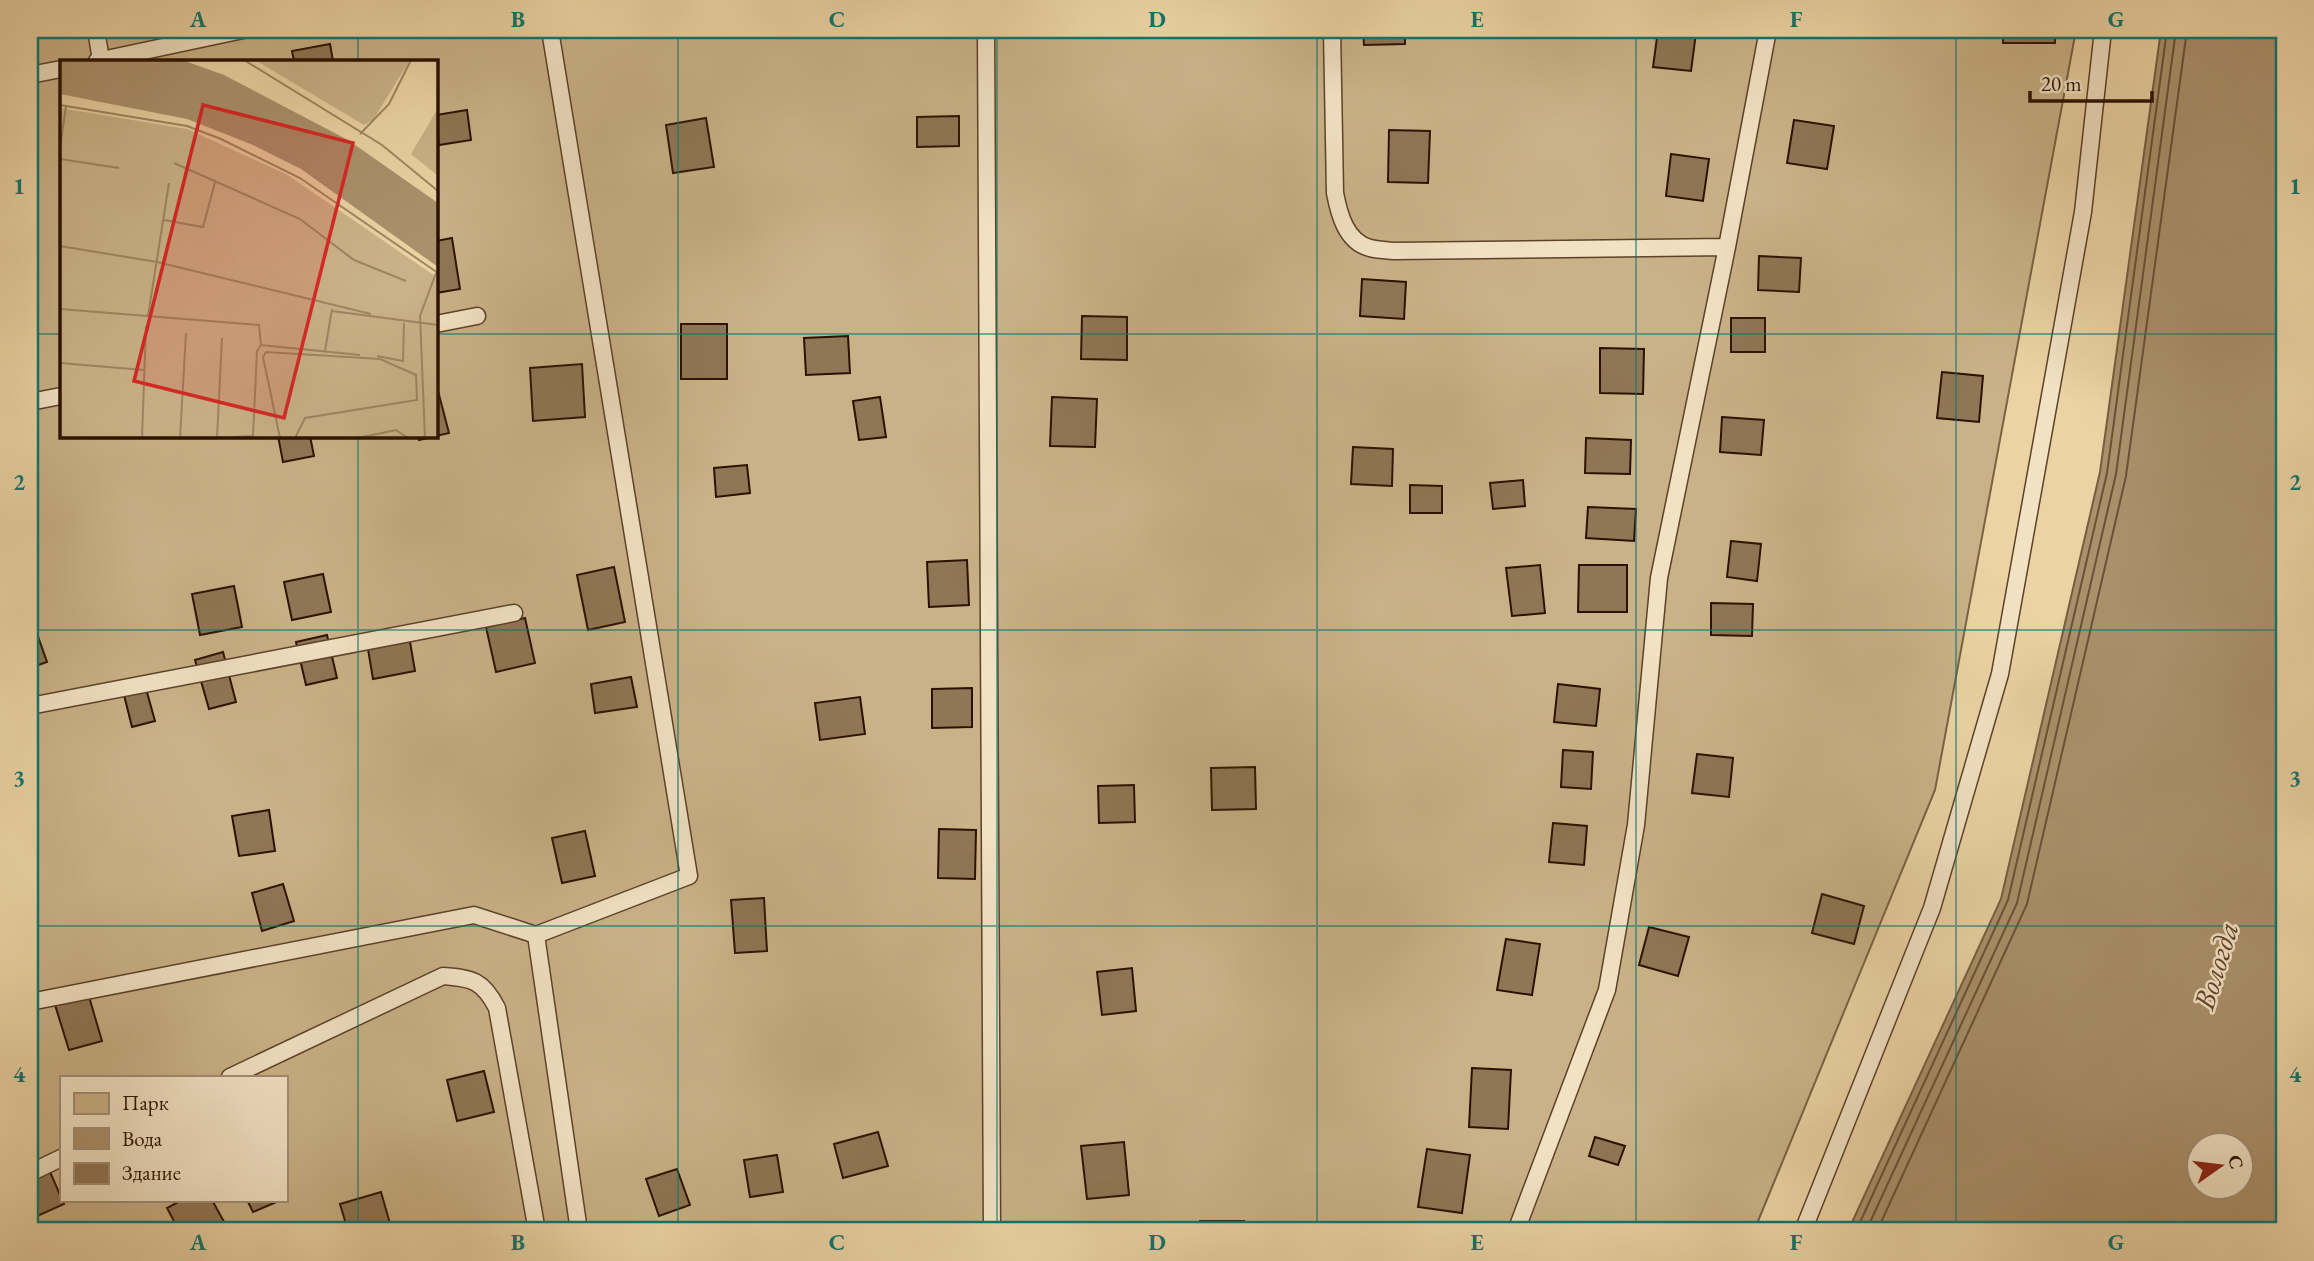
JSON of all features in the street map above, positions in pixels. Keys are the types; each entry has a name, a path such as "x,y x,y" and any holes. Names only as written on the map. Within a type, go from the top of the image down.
{"lane":[{"path":"96,30 99,60"},
{"path":"104,60 243,30"},
{"path":"30,1002 474,915 536,935 689,876 550,30"},
{"path":"986,30 992,1231"},
{"path":"1332,30 1335,192 1339,216 1352,237 1368,248 1408,251 1727,247"},
{"path":"1516,1231 1607,990 1636,825 1659,578 1769,30"},
{"path":"1803,1231 1932,908 2000,674 2083,212 2103,30"},
{"path":"30,75 60,69"},
{"path":"438,324 477,316"},
{"path":"30,402 60,396"},
{"path":"30,706 514,613"},
{"path":"536,935 579,1231"},
{"path":"232,1076 443,976 467,978 488,990 497,1008 537,1231"},
{"path":"30,1173 60,1158"}],"green space":[{"path":"30,30 2076,30 1935,790 1754,1231 30,1231"}],"water":[{"name":"Вологда","path":"2161,30 2284,30 2284,1231 1848,1231 2001,899 2100,472"}],"building":[{"path":"1363,30 1405,30 1405,44 1364,45"},
{"path":"1658,30 1696,33 1691,71 1653,67"},
{"path":"2003,30 2055,30 2055,43 2003,43"},
{"path":"330,44 333,60 294,60 292,51"},
{"path":"467,110 471,140 439,145 438,115"},
{"path":"959,116 959,146 917,147 917,117"},
{"path":"706,118 714,167 673,173 666,125"},
{"path":"1794,120 1834,126 1827,169 1787,163"},
{"path":"1389,130 1430,131 1428,183 1388,182"},
{"path":"1671,154 1709,159 1703,201 1666,196"},
{"path":"452,238 460,289 438,293 438,241"},
{"path":"1759,256 1801,258 1799,292 1758,290"},
{"path":"1362,279 1406,282 1404,319 1360,316"},
{"path":"1082,316 1127,317 1127,360 1081,359"},
{"path":"1731,318 1765,318 1765,352 1731,352"},
{"path":"681,324 727,324 727,379 681,379"},
{"path":"848,336 850,373 806,375 804,338"},
{"path":"1600,348 1644,349 1643,394 1600,393"},
{"path":"582,364 585,417 533,421 530,368"},
{"path":"1942,372 1983,376 1979,422 1937,418"},
{"path":"438,391 449,433 438,436"},
{"path":"880,397 886,437 859,440 853,401"},
{"path":"1052,397 1097,399 1095,447 1050,446"},
{"path":"1722,417 1764,420 1761,455 1720,452"},
{"path":"278,438 310,438 314,456 283,462"},
{"path":"1586,438 1631,440 1630,474 1585,473"},
{"path":"1353,447 1393,449 1392,486 1351,484"},
{"path":"747,465 750,493 716,497 714,468"},
{"path":"1523,480 1525,506 1493,509 1490,483"},
{"path":"1410,485 1442,486 1442,513 1410,513"},
{"path":"1588,507 1636,509 1634,541 1586,538"},
{"path":"1731,541 1761,544 1757,581 1727,577"},
{"path":"967,560 969,605 929,607 927,562"},
{"path":"1540,565 1545,613 1512,616 1506,568"},
{"path":"1579,565 1627,565 1627,612 1578,612"},
{"path":"614,567 625,622 588,630 577,575"},
{"path":"323,574 331,612 292,620 284,582"},
{"path":"234,586 242,627 200,635 192,594"},
{"path":"1711,603 1753,604 1752,636 1711,635"},
{"path":"525,618 535,663 496,672 486,627"},
{"path":"35,628 47,662 30,668 30,630"},
{"path":"327,635 337,678 306,685 296,642"},
{"path":"409,636 415,671 373,679 367,643"},
{"path":"223,652 236,702 209,709 195,660"},
{"path":"631,677 637,707 595,713 591,684"},
{"path":"1558,684 1600,689 1596,726 1554,722"},
{"path":"145,685 155,721 132,727 123,691"},
{"path":"972,688 972,727 932,728 932,689"},
{"path":"860,697 865,734 820,740 815,703"},
{"path":"1563,750 1593,752 1591,789 1561,787"},
{"path":"1697,754 1733,758 1729,797 1692,793"},
{"path":"1255,767 1256,809 1212,810 1211,768"},
{"path":"1134,785 1135,822 1099,823 1098,786"},
{"path":"269,810 275,851 239,856 232,816"},
{"path":"1553,823 1587,826 1584,865 1549,862"},
{"path":"939,829 976,830 975,879 938,878"},
{"path":"585,831 595,876 562,883 552,838"},
{"path":"283,884 294,921 262,931 252,893"},
{"path":"1822,894 1864,906 1854,944 1812,933"},
{"path":"764,898 767,951 735,953 731,900"},
{"path":"1649,927 1689,937 1678,976 1639,965"},
{"path":"1506,939 1540,944 1532,995 1497,990"},
{"path":"1132,968 1136,1011 1102,1015 1097,972"},
{"path":"85,983 102,1041 69,1050 51,992"},
{"path":"1472,1068 1511,1070 1508,1129 1469,1127"},
{"path":"484,1071 494,1112 457,1121 447,1080"},
{"path":"878,1132 888,1166 843,1178 834,1144"},
{"path":"1595,1137 1625,1146 1618,1165 1589,1156"},
{"path":"1124,1142 1129,1195 1087,1199 1081,1146"},
{"path":"1427,1149 1470,1155 1462,1213 1418,1207"},
{"path":"777,1155 783,1192 750,1197 744,1160"},
{"path":"44,1158 60,1195 60,1202 64,1204 33,1218 30,1211 30,1165"},
{"path":"677,1169 690,1205 659,1216 646,1179"},
{"path":"381,1192 391,1227 376,1231 348,1231 340,1204"},
{"path":"178,1202 213,1202 228,1229 179,1231 167,1208"},
{"path":"248,1202 276,1202 253,1212"},
{"path":"1200,1221 1244,1221 1244,1231 1200,1231"}]}
